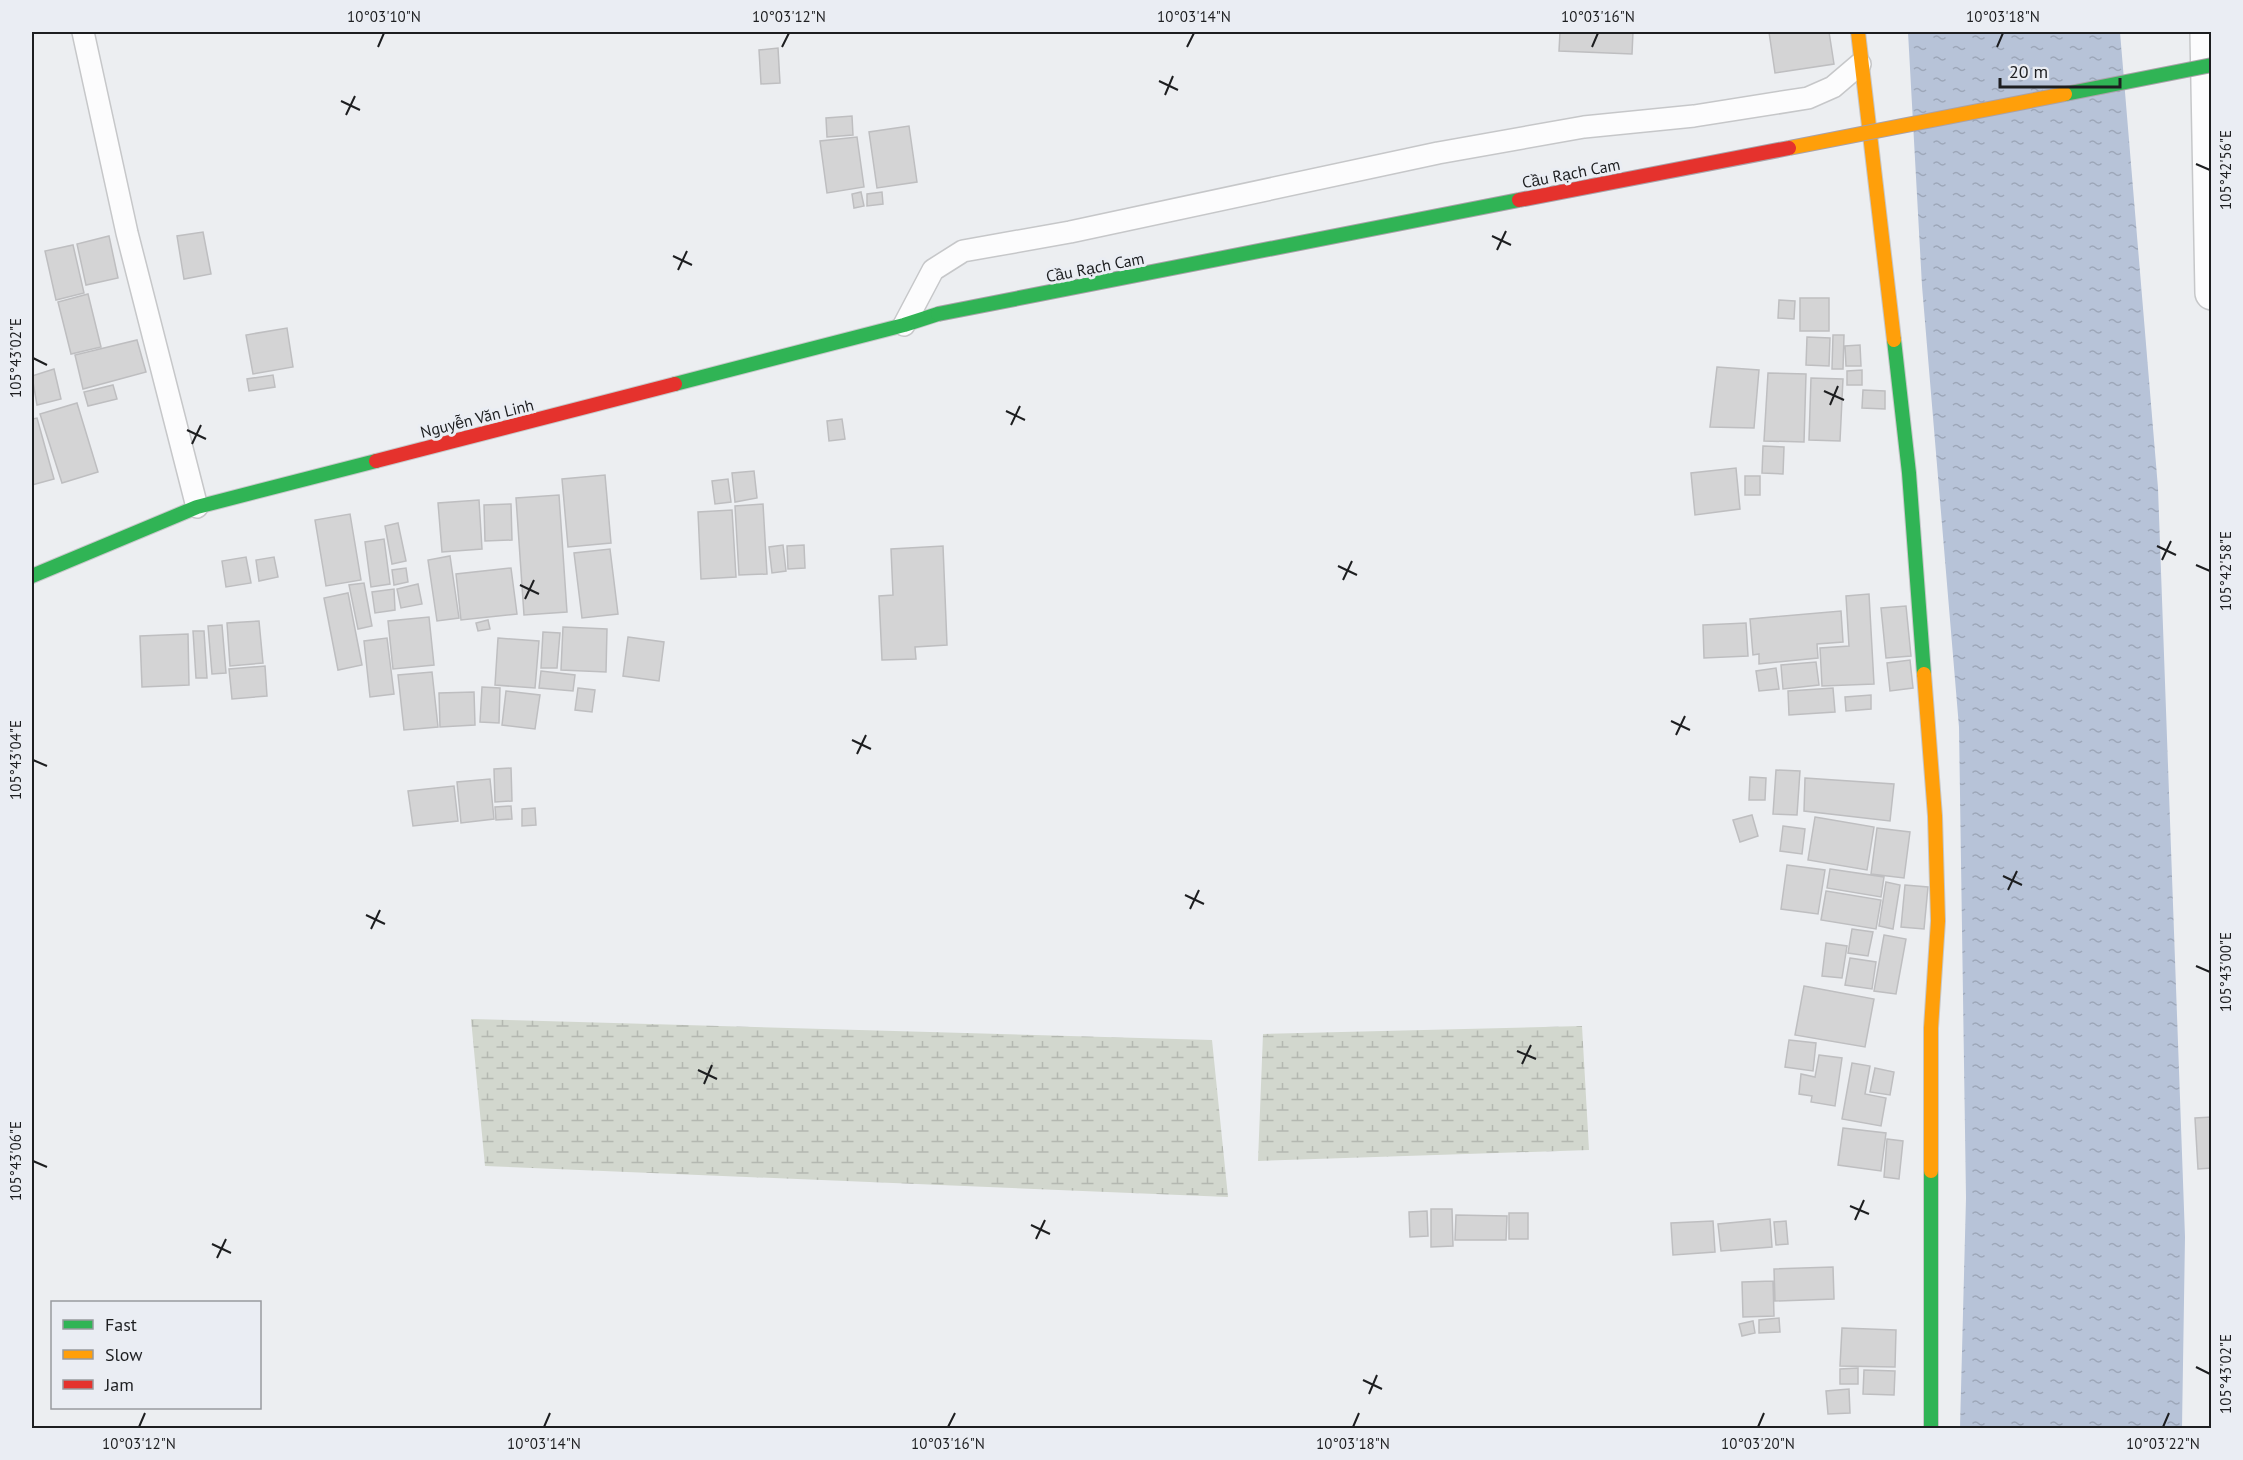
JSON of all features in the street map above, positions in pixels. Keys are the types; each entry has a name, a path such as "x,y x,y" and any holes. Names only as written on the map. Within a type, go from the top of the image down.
{"main road":[{"path":"1858,32 1909,473 1935,816 1938,921 1931,1028 1931,1428"},
{"name":"Cầu Rạch Cam","path":"938,314 2211,65"},
{"name":"Nguyễn Văn Linh","path":"32,576 197,507 904,326 938,314"}],"street":[{"path":"2207,32 2211,293"}],"lane":[{"path":"83,32 127,233 197,507"},
{"path":"904,326 933,270 963,251 1070,232 1438,153 1584,127 1694,116 1808,98 1833,87 1860,64"}],"green space":[{"path":"471,1019 1212,1040 1228,1197 485,1166"},
{"path":"1582,1026 1589,1150 1258,1161 1263,1034"}],"water":[{"path":"1908,32 2120,32 2158,488 2185,1237 2182,1428 1960,1428 1966,1198 1959,727 1922,286"}],"building":[{"path":"1560,32 1633,32 1632,54 1559,51"},
{"path":"1769,32 1829,32 1834,64 1775,73"},
{"path":"778,48 780,83 761,84 759,50"},
{"path":"852,116 853,135 827,137 826,118"},
{"path":"909,126 917,182 877,188 869,132"},
{"path":"857,137 864,187 827,193 820,141"},
{"path":"861,192 864,206 854,208 852,194"},
{"path":"882,192 883,204 867,206 867,194"},
{"path":"203,232 211,274 184,279 177,236"},
{"path":"109,236 118,278 86,285 77,244"},
{"path":"73,245 84,293 56,300 45,251"},
{"path":"88,294 101,347 71,354 58,302"},
{"path":"1800,298 1829,298 1829,331 1800,331"},
{"path":"1779,300 1795,301 1794,319 1778,318"},
{"path":"287,328 293,367 253,374 246,335"},
{"path":"1833,335 1844,335 1843,369 1832,369"},
{"path":"1807,337 1830,338 1829,366 1806,365"},
{"path":"137,340 146,372 83,389 75,355"},
{"path":"1860,345 1861,366 1846,366 1845,346"},
{"path":"1717,367 1759,370 1754,428 1710,427"},
{"path":"54,369 61,399 37,405 32,376"},
{"path":"1862,370 1862,385 1847,385 1847,371"},
{"path":"1768,373 1806,374 1804,442 1764,441"},
{"path":"273,375 275,387 249,391 247,379"},
{"path":"1811,378 1843,379 1840,441 1809,440"},
{"path":"113,385 117,399 88,406 84,392"},
{"path":"1863,390 1885,391 1885,409 1862,408"},
{"path":"77,403 98,472 62,483 40,414"},
{"path":"37,418 54,479 32,485 32,419"},
{"path":"842,419 845,439 829,441 827,421"},
{"path":"1763,446 1784,447 1783,474 1762,473"},
{"path":"1736,468 1740,509 1695,515 1691,473"},
{"path":"754,471 757,498 735,502 732,473"},
{"path":"605,475 611,543 568,547 562,479"},
{"path":"1745,476 1760,476 1760,495 1745,495"},
{"path":"728,479 731,502 715,504 712,481"},
{"path":"559,495 567,612 524,615 516,498"},
{"path":"479,500 482,549 442,552 438,503"},
{"path":"511,504 512,540 485,541 484,505"},
{"path":"763,504 767,574 739,575 735,506"},
{"path":"732,510 736,577 701,579 698,512"},
{"path":"350,514 361,580 326,586 315,520"},
{"path":"398,523 406,561 392,564 385,526"},
{"path":"384,539 390,584 371,587 365,542"},
{"path":"783,545 786,571 772,573 769,547"},
{"path":"804,545 805,568 788,569 787,546"},
{"path":"943,546 947,645 915,647 916,659 882,660 879,596 893,595 891,549"},
{"path":"610,549 618,614 582,618 574,553"},
{"path":"450,556 459,618 437,621 428,560"},
{"path":"246,557 251,583 226,587 222,561"},
{"path":"274,557 278,577 259,581 256,560"},
{"path":"406,568 408,582 394,585 392,570"},
{"path":"511,568 517,614 461,620 456,574"},
{"path":"364,583 372,626 358,629 349,585"},
{"path":"418,584 422,604 401,608 397,589"},
{"path":"394,589 395,610 375,613 372,592"},
{"path":"348,593 362,665 338,670 324,598"},
{"path":"1869,594 1874,684 1822,686 1820,648 1849,646 1846,596"},
{"path":"1906,606 1911,656 1886,658 1881,608"},
{"path":"1841,611 1843,642 1817,644 1818,658 1759,664 1759,654 1753,655 1750,619"},
{"path":"429,617 434,665 393,669 388,621"},
{"path":"488,620 490,629 478,631 476,623"},
{"path":"259,621 263,663 230,666 227,623"},
{"path":"1746,623 1748,656 1704,658 1703,625"},
{"path":"222,625 226,673 212,674 208,626"},
{"path":"563,627 607,629 606,672 561,670"},
{"path":"193,631 204,631 207,678 196,678"},
{"path":"543,632 560,633 557,668 541,668"},
{"path":"188,634 189,685 142,687 140,636"},
{"path":"628,637 664,642 659,681 623,676"},
{"path":"387,638 394,694 370,697 364,641"},
{"path":"498,638 539,641 535,688 495,685"},
{"path":"1910,660 1913,688 1890,691 1887,663"},
{"path":"1816,662 1819,685 1783,689 1781,665"},
{"path":"265,666 267,696 232,699 229,669"},
{"path":"1776,668 1779,689 1759,691 1756,671"},
{"path":"541,671 575,675 573,691 539,688"},
{"path":"432,672 438,727 404,730 398,675"},
{"path":"482,687 500,688 499,723 480,722"},
{"path":"578,688 595,690 592,712 575,710"},
{"path":"1833,688 1835,712 1789,715 1788,691"},
{"path":"506,691 540,695 535,729 502,725"},
{"path":"474,692 475,725 440,727 439,693"},
{"path":"1871,695 1871,709 1846,711 1845,697"},
{"path":"511,768 512,801 495,802 494,769"},
{"path":"1776,770 1800,771 1797,815 1773,814"},
{"path":"1750,777 1766,778 1765,800 1749,800"},
{"path":"1805,778 1894,784 1890,821 1804,811"},
{"path":"490,779 494,819 461,823 457,782"},
{"path":"454,786 458,821 413,826 408,791"},
{"path":"511,806 512,819 496,820 495,807"},
{"path":"535,808 536,825 522,826 522,809"},
{"path":"1752,815 1758,836 1740,842 1733,820"},
{"path":"1815,817 1874,827 1867,870 1808,860"},
{"path":"1783,826 1805,829 1802,854 1780,851"},
{"path":"1877,828 1910,832 1904,878 1871,874"},
{"path":"1787,865 1825,870 1818,914 1781,909"},
{"path":"1830,869 1884,877 1881,897 1827,888"},
{"path":"1886,882 1900,885 1893,929 1879,926"},
{"path":"1905,885 1928,887 1924,929 1901,927"},
{"path":"1826,891 1881,900 1876,929 1821,920"},
{"path":"1852,929 1873,932 1868,956 1848,953"},
{"path":"1884,935 1906,939 1896,994 1874,991"},
{"path":"1826,943 1847,946 1842,978 1822,976"},
{"path":"1850,958 1876,962 1872,989 1845,985"},
{"path":"1804,986 1874,999 1865,1047 1795,1035"},
{"path":"1789,1040 1816,1043 1813,1071 1785,1067"},
{"path":"1819,1055 1842,1058 1835,1106 1811,1102 1812,1096 1799,1094 1801,1074 1815,1077"},
{"path":"1852,1063 1870,1066 1865,1094 1886,1098 1881,1126 1842,1119"},
{"path":"1875,1068 1894,1072 1890,1095 1870,1092"},
{"path":"2212,1117 2212,1168 2198,1169 2195,1118"},
{"path":"1843,1128 1886,1133 1881,1171 1838,1165"},
{"path":"1887,1139 1903,1141 1899,1179 1884,1177"},
{"path":"1431,1209 1452,1209 1453,1246 1431,1247"},
{"path":"1427,1211 1428,1236 1410,1237 1409,1212"},
{"path":"1509,1213 1528,1213 1528,1239 1509,1239"},
{"path":"1456,1215 1507,1216 1506,1240 1455,1240"},
{"path":"1770,1219 1772,1247 1721,1251 1718,1224"},
{"path":"1713,1221 1715,1252 1673,1255 1671,1223"},
{"path":"1786,1221 1788,1244 1776,1245 1774,1222"},
{"path":"1833,1267 1834,1299 1775,1301 1774,1269"},
{"path":"1773,1281 1774,1316 1743,1317 1742,1282"},
{"path":"1779,1318 1780,1332 1759,1333 1759,1320"},
{"path":"1753,1321 1755,1333 1742,1336 1739,1324"},
{"path":"1842,1328 1896,1330 1895,1367 1840,1366"},
{"path":"1858,1368 1858,1384 1840,1384 1840,1369"},
{"path":"1864,1370 1895,1371 1894,1395 1863,1394"},
{"path":"1849,1389 1850,1413 1828,1414 1826,1391"}],"traffic: fast":[{"path":"2065,94 2212,65"},
{"path":"938,314 1519,200"},
{"path":"675,384 904,325 938,314"},
{"path":"1894,340 1909,473 1924,674"},
{"path":"32,576 197,507 376,461"},
{"path":"1931,1171 1931,1428"}],"traffic: slow":[{"path":"1858,32 1894,340"},
{"path":"1789,148 2065,94"},
{"path":"1924,674 1935,816 1938,921 1931,1028 1931,1171"}],"traffic: jam":[{"path":"1519,200 1789,148"},
{"path":"376,461 675,384"}]}
